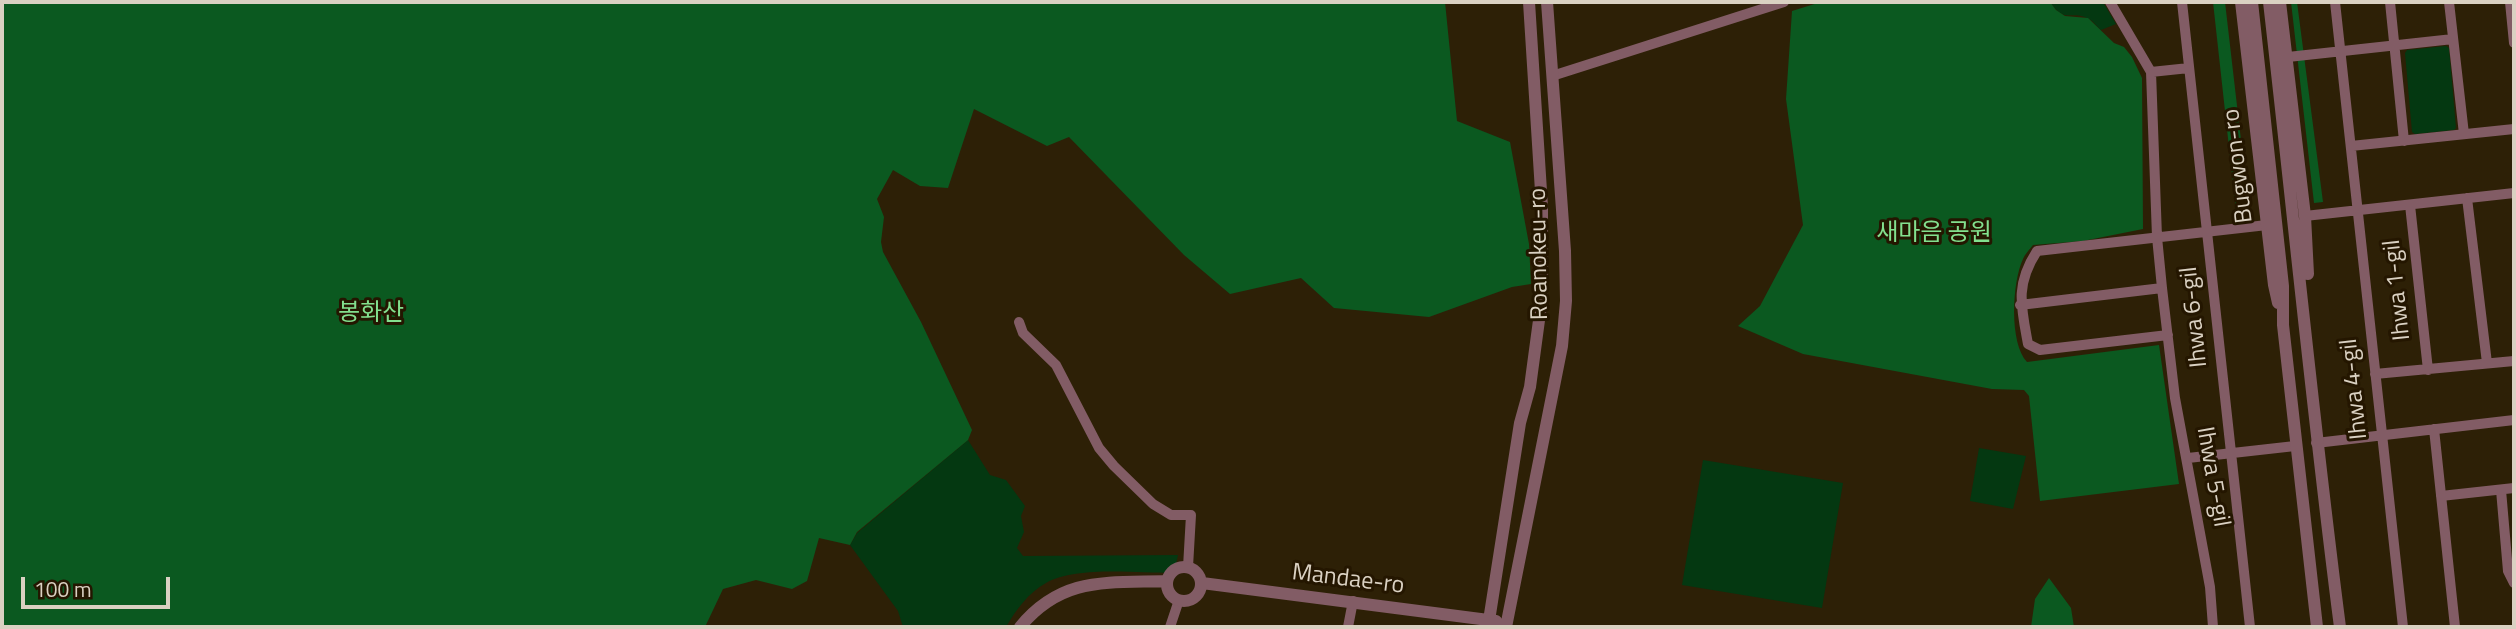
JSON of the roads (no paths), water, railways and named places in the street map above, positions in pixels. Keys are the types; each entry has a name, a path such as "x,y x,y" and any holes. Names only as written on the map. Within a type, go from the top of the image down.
{"street":[{"name":"Roanokeu-ro","path":"1488,624 1520,423 1530,387 1538,340 1542,298 1542,207 1529,2"},
{"name":"Roanokeu-ro","path":"1507,625 1562,346 1566,302 1562,204 1547,2"},
{"path":"1552,76 1784,2"},
{"name":"Ihwa 5-gil","path":"2110,2 2151,72 2157,237 2162,288 2175,398 2210,587 2213,627"},
{"name":"Ihwa 6-gil","path":"2182,2 2250,627"},
{"name":"Bugwon-ro","path":"2241,2 2274,285 2283,324"},
{"name":"Bugwon-ro","path":"2252,2 2283,286 2283,324 2295,446 2317,627"},
{"name":"Bugwon-ro","path":"2269,2 2316,443 2340,627"},
{"name":"Bugwon-ro","path":"2280,2 2305,216 2308,284 2305,320"},
{"name":"Ihwa 4-gil","path":"2335,2 2403,627"},
{"path":"2389,2 2404,141"},
{"path":"2449,2 2464,134"},
{"path":"2510,2 2514,43"},
{"path":"2288,57 2453,39"},
{"path":"2151,72 2189,68"},
{"path":"2351,146 2514,129"},
{"name":"Ihwa 1-gil","path":"2305,216 2514,193"},
{"path":"2467,198 2487,363"},
{"path":"1542,207 1562,204"},
{"name":"Ihwa 1-gil","path":"2410,205 2428,370"},
{"path":"2168,335 2040,350 2028,344 2020,305 2026,267 2037,251 2267,225"},
{"path":"2020,305 2162,288"},
{"path":"1019,322 1023,333 1056,365 1099,448 1114,466 1153,504 1171,515 1191,515 1188,567"},
{"path":"2375,374 2514,360"},
{"path":"2188,458 2514,420"},
{"path":"2434,429 2454,627"},
{"path":"2441,496 2514,488"},
{"path":"2501,490 2508,571 2514,583"},
{"path":"1188,567 1196,570 1202,583 1200,591 1193,599 1179,600 1171,595 1167,581 1175,569 1188,567"},
{"path":"1020,627 1043,604 1066,590 1101,583 1167,581"},
{"name":"Mandae-ro","path":"1202,583 1353,601 1507,625"},
{"path":"1170,627 1179,600"},
{"path":"1348,627 1353,601"}],"park label":[{"name":"새마음 공원","path":"1934,234"},
{"name":"봉화산","path":"371,314"}]}
